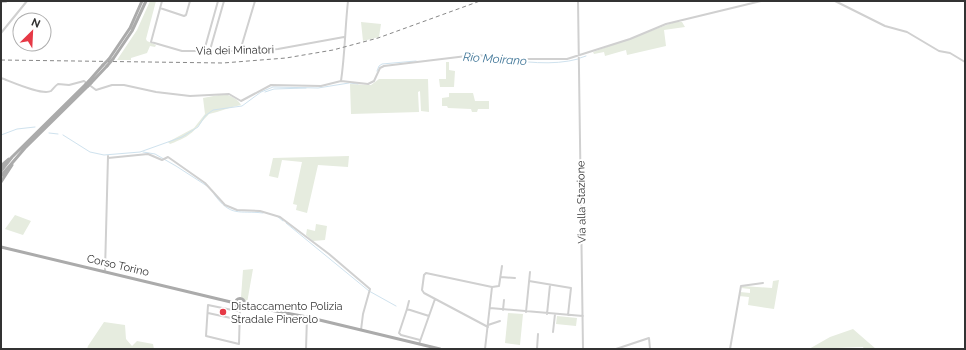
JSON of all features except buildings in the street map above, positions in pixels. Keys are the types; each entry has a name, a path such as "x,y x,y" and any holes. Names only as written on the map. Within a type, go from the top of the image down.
{"main road":[{"path":"105,66 130,28 142,1"},
{"path":"1,171 113,59 132,31 146,1"},
{"path":"1,166 14,157"},
{"path":"1,176 14,157"},
{"path":"1,182 14,157"},
{"name":"Corso Torino","path":"1,247 236,301"},
{"path":"244,303 240,307 236,301 240,298 244,303 249,305 361,331 420,342 440,349"}],"street":[{"path":"1,33 27,1"},
{"path":"162,1 160,8 185,15 190,1"},
{"path":"204,50 218,1"},
{"path":"210,50 224,1"},
{"path":"240,51 255,1"},
{"path":"341,81 346,47 344,37 348,1"},
{"name":"Via alla Stazione","path":"578,1 583,349"},
{"path":"1,78 27,88 45,92 51,90 58,84 69,85 84,81 96,90 112,85 124,85 190,96 230,94 241,101 271,85 322,86 341,81 368,84 374,81 380,68 384,66 475,55 510,59 564,60 630,39 666,24 760,1"},
{"path":"836,1 885,26 907,32 940,51 950,53 965,62"},
{"path":"1,2 6,2"},
{"name":"Via dei Minatori","path":"160,8 151,42 182,51 240,51 278,49 344,37"},
{"path":"206,41 212,43"},
{"path":"105,271 108,157 148,154 163,159 168,157 205,183 225,205 237,210 260,211 280,217 329,254 370,289 363,314 361,331"},
{"path":"500,321 488,326 435,299 422,290 424,275 426,273 492,287 499,287 502,266"},
{"path":"526,312 530,272"},
{"path":"501,277 515,278"},
{"path":"530,281 571,288 568,315"},
{"path":"730,349 740,286 763,283"},
{"path":"547,314 550,285"},
{"path":"485,349 492,287"},
{"path":"409,301 399,333 420,342 435,299"},
{"path":"503,310 504,300"},
{"path":"237,311 209,304 206,336 239,344 240,307"},
{"path":"490,308 583,316"},
{"path":"407,309 429,316"},
{"path":"208,313 240,320"},
{"path":"553,332 555,314"},
{"path":"306,349 307,318"},
{"path":"537,349 538,334"},
{"path":"616,349 649,338 650,349"}],"shaded area":[{"path":"150,1 156,1 146,39 147,41 156,45 155,47 150,46 147,53 131,58 131,60 117,60 137,30"},
{"path":"361,22 381,24 379,37 363,41"},
{"path":"675,22 682,22 685,27 664,30 666,46 627,55 626,50 605,56 604,52 594,54 593,52"},
{"path":"446,62 449,62 449,70 455,71 454,87 440,87 439,79 446,79"},
{"path":"379,79 428,79 429,112 421,111 420,91 418,92 419,112 351,114 350,84 371,85"},
{"path":"449,93 473,93 475,101 489,101 489,109 478,109 477,112 472,112 471,109 448,108 447,106 442,106 442,98 449,97"},
{"path":"224,94 234,98 241,105 209,114 196,129 188,135 170,144 168,142 194,128 205,114 203,98"},
{"path":"349,156 348,167 318,165 307,213 296,210 297,205 293,204 302,162 282,160 278,178 269,176 273,158"},
{"path":"15,215 31,221 23,235 5,229"},
{"path":"316,224 327,226 325,240 313,241 306,235 307,229 315,231"},
{"path":"253,269 247,303 241,297 243,270"},
{"path":"779,280 774,309 748,305 749,297 739,296 740,292 750,293 750,289 741,288 743,286 772,288 773,281"},
{"path":"508,313 523,314 520,345 505,343"},
{"path":"557,316 577,318 576,326 556,324"},
{"path":"104,322 125,325 126,339 132,346 137,341 153,344 154,349 87,349"},
{"path":"853,329 876,349 864,349 863,347 809,349 830,337"}],"waterway":[{"name":"Rio Moirano","path":"466,55 473,54"},
{"name":"Rio Moirano","path":"480,55 489,56"},
{"name":"Rio Moirano","path":"580,58 586,56"},
{"name":"Rio Moirano","path":"497,58 548,63 578,59"},
{"name":"Rio Moirano","path":"377,71 379,66 382,64 416,61"},
{"name":"Rio Moirano","path":"63,135 90,152 104,155 140,152 182,137 198,127 205,116 213,110 242,106 261,92 273,87 318,88 349,83"},
{"path":"350,83 358,84"},
{"name":"Rio Moirano","path":"265,92 274,89 306,88"},
{"name":"Rio Moirano","path":"1,135 17,129 35,127"},
{"name":"Rio Moirano","path":"49,133 58,134"},
{"path":"143,152 155,154 207,186"},
{"path":"214,194 225,207 231,210 263,213"},
{"path":"278,217 283,221"},
{"path":"286,223 369,291 396,306"}],"railway":[{"path":"1,60 223,63 286,58 333,50 378,38 480,1"}],"place":[{"name":"Distaccamento Polizia Stradale Pinerolo","path":"223,312"}]}
